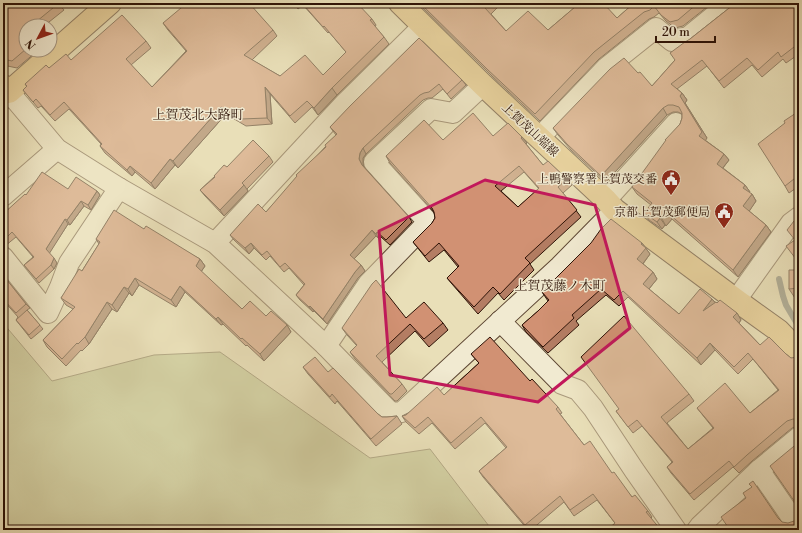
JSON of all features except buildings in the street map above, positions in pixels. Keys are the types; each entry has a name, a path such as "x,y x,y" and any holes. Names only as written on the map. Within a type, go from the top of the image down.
{"main road":[{"path":"5,92 110,3"},
{"name":"上賀茂山端線","path":"400,3 483,85 610,205 779,331 799,352"}],"street":[{"path":"540,138 607,67 656,28 672,41 688,38 730,3"},
{"path":"215,243 345,103 423,26"},
{"path":"326,346 368,284 428,222 374,162 431,109 453,113 483,85"},
{"path":"5,92 57,149 119,188 215,243 326,346 391,413 402,412 560,266 676,123"},
{"path":"3,196 57,149"},
{"path":"3,257 48,313 69,263 119,188"},
{"path":"736,300 791,223 799,217"},
{"path":"500,321 562,384 578,390 593,408 676,530"},
{"path":"697,530 759,470 799,437"},
{"path":"759,470 792,518"}],"highlighted area":[{"path":"485,180 595,205 630,328 538,402 390,375 379,231"}],"green space":[{"path":"3,323 52,381 154,355 220,352 370,458 430,449 492,530 3,530"}],"waterway":[{"path":"779,279 786,305 799,327"}],"place":[{"name":"上鴨警察署上賀茂交番","path":"671,196"},
{"name":"京都上賀茂郵便局","path":"724,229"}],"district":[{"name":"上賀茂北大路町","path":"198,115"},
{"name":"上賀茂藤ノ木町","path":"560,286"}]}
